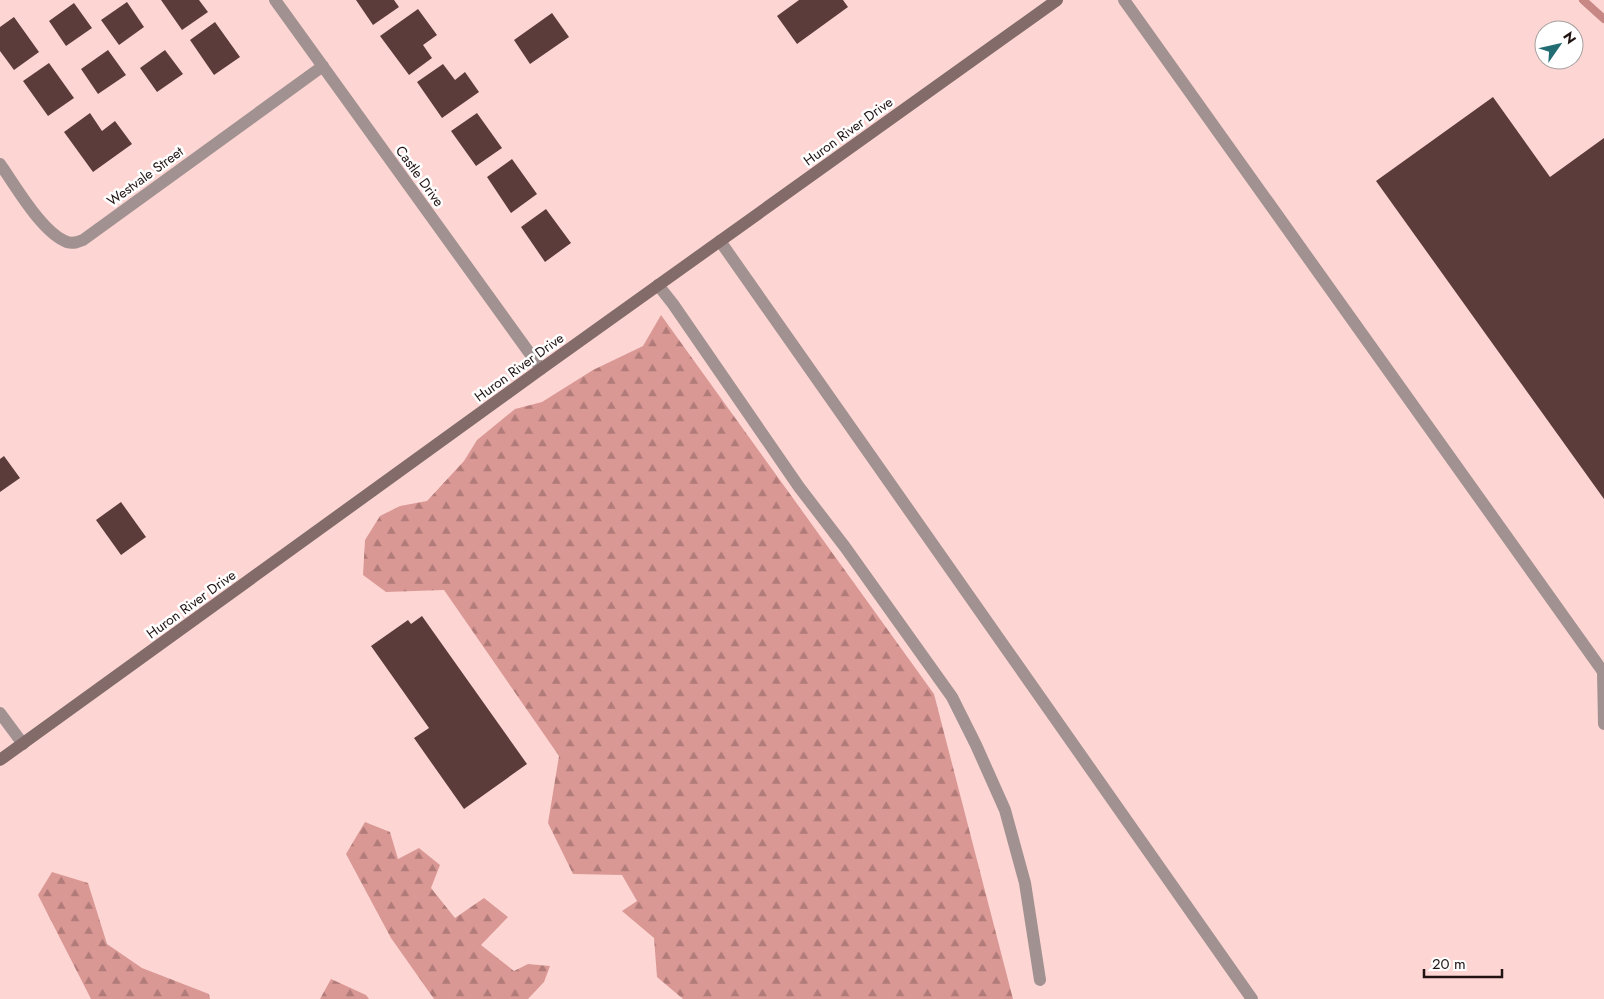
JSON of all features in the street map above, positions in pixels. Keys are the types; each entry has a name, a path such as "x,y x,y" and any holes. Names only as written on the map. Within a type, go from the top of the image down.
{"street":[{"name":"Castle Drive","path":"275,0 541,369"},
{"name":"Huron River Drive","path":"0,760 541,369 1057,0"},
{"path":"1124,0 1603,672 1604,724"},
{"name":"Westvale Street","path":"0,164 46,225 67,242 83,240 323,66"},
{"path":"720,241 1252,999"},
{"path":"658,285 674,304 799,487 952,697 1005,810 1025,883 1040,980"},
{"path":"0,713 22,744"}],"green space":[{"path":"661,315 934,694 1013,999 683,999 657,977 654,938 622,911 637,901 622,875 573,874 548,823 559,756 444,590 386,592 363,575 365,540 380,516 400,506 427,501 464,461 477,440 515,409 542,402 593,370 643,346"},
{"path":"365,822 390,832 398,859 419,848 440,865 431,888 455,918 484,898 508,917 481,945 514,971 528,964 550,966 544,982 528,999 434,999 391,938 346,854"},
{"path":"52,872 88,883 107,944 142,968 209,994 210,999 91,999 38,895"},
{"path":"331,979 366,995 369,999 320,999"}],"building":[{"path":"161,0 199,0 208,12 182,30"},
{"path":"356,0 394,0 399,7 373,25"},
{"path":"799,0 843,0 848,7 797,44 777,16"},
{"path":"127,2 144,27 119,45 101,20"},
{"path":"74,3 92,28 66,46 49,21"},
{"path":"418,9 437,35 423,45 432,58 409,75 380,36"},
{"path":"552,13 569,37 530,64 514,40"},
{"path":"14,17 39,52 14,70 0,51 0,27"},
{"path":"215,22 240,57 214,75 190,40"},
{"path":"108,50 126,75 98,94 81,69"},
{"path":"165,50 183,74 157,92 140,68"},
{"path":"49,63 74,98 48,116 23,81"},
{"path":"443,64 455,80 465,72 479,92 442,118 417,82"},
{"path":"1493,97 1550,177 1604,138 1604,499 1376,181"},
{"path":"90,113 102,131 115,121 132,144 93,172 64,132"},
{"path":"477,113 502,148 476,166 451,131"},
{"path":"512,159 537,194 511,213 487,177"},
{"path":"546,209 571,243 545,262 521,227"},
{"path":"4,456 20,478 0,492 0,459"},
{"path":"121,502 146,537 121,555 96,520"},
{"path":"422,616 527,764 464,809 414,738 429,728 371,646 408,620 411,624"}],"waterway":[{"path":"1583,0 1604,19"}]}
